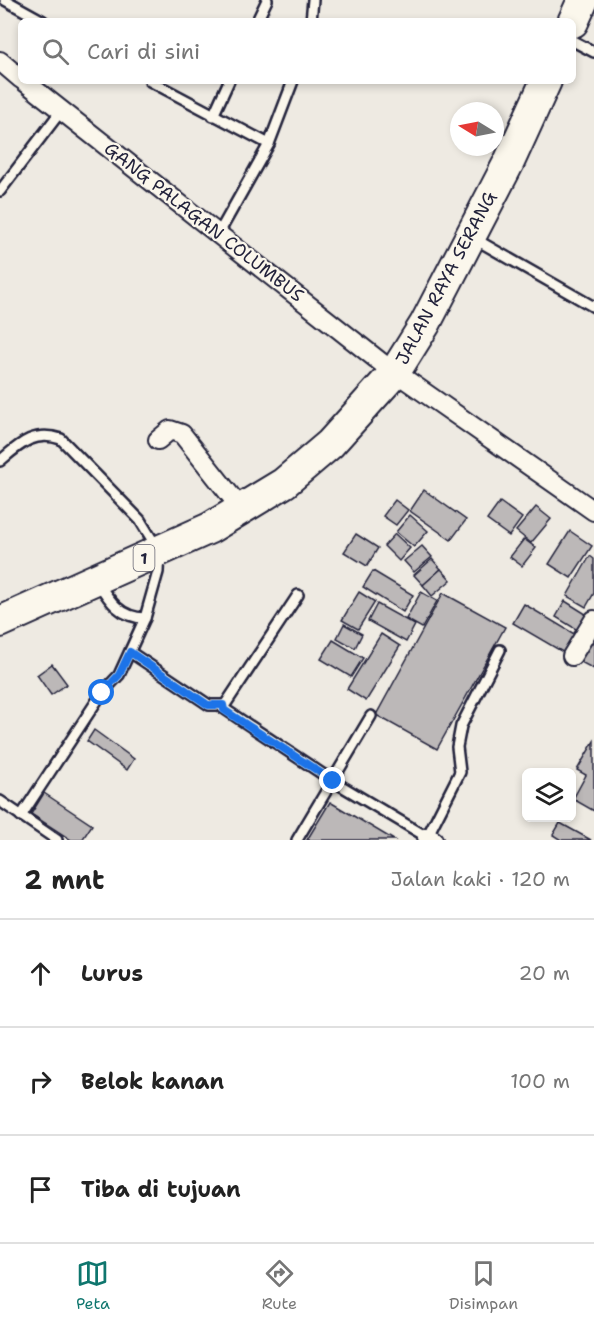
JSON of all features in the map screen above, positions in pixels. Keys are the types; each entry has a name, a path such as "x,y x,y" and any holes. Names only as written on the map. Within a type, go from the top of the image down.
{"highway":[{"path":"575,18 583,0"},
{"name":"JALAN RAYA SERANG","path":"242,510 284,483 389,368 446,268 469,238 545,84"},
{"name":"1","path":"0,622 97,581 242,510"}],"street":[{"name":"GANG PALAGAN COLUMBUS","path":"0,61 18,77"},
{"name":"GANG PALAGAN COLUMBUS","path":"27,84 389,368 594,511"},
{"path":"158,440 170,430 182,434 242,510"},
{"path":"572,656 594,620"}],"lane":[{"path":"5,0 37,18"},
{"path":"258,18 267,0"},
{"path":"311,18 313,0"},
{"path":"576,43 594,52"},
{"path":"155,84 269,144"},
{"path":"213,116 228,84"},
{"path":"219,233 269,144 292,84"},
{"path":"0,191 61,111"},
{"path":"469,238 594,307"},
{"path":"0,461 35,436 48,434 61,439 140,520 159,551 158,572 145,618 119,675 102,693 21,816"},
{"path":"97,581 117,608 136,618 145,618"},
{"path":"223,705 298,595"},
{"path":"223,705 224,710 333,781 430,839 460,772 457,747 461,726 501,650"},
{"path":"130,652 208,705 223,705"},
{"path":"297,840 371,716"},
{"path":"0,801 57,840"}],"building":[{"path":"424,490 466,520 451,540 410,511"},
{"path":"395,500 408,510 396,525 383,516"},
{"path":"500,502 522,518 509,536 487,520"},
{"path":"536,507 551,519 531,543 516,531"},
{"path":"410,515 428,531 414,547 396,532"},
{"path":"570,531 592,546 571,578 549,564"},
{"path":"356,534 378,548 367,566 344,552"},
{"path":"395,534 410,548 399,561 384,546"},
{"path":"524,539 536,548 522,566 510,557"},
{"path":"422,546 432,557 414,572 404,561"},
{"path":"590,556 594,559 594,593 586,607 567,596"},
{"path":"432,559 441,569 423,585 414,575"},
{"path":"441,569 451,580 432,596 423,585"},
{"path":"373,571 413,595 403,612 363,587"},
{"path":"359,592 375,602 358,629 342,620"},
{"path":"421,592 437,601 422,628 406,619"},
{"path":"443,593 505,627 437,749 376,715"},
{"path":"565,601 589,616 579,631 556,617"},
{"path":"377,604 415,625 406,642 368,621"},
{"path":"524,604 576,635 566,654 513,623"},
{"path":"344,624 362,634 355,648 337,638"},
{"path":"594,625 594,669 575,659"},
{"path":"381,634 400,646 366,701 347,689"},
{"path":"333,640 363,658 351,677 321,659"},
{"path":"52,664 67,684 51,695 37,675"},
{"path":"94,730 134,759 127,770 87,741"},
{"path":"594,741 594,811 576,801 576,793 586,775 577,770"},
{"path":"44,793 92,825 82,840 71,840 31,814"},
{"path":"330,802 394,840 307,840"},
{"path":"560,823 591,840 561,840 553,835"}],"route":[{"path":"102,693 119,675 130,652 208,705 216,707 223,705 224,710 333,781"}]}
